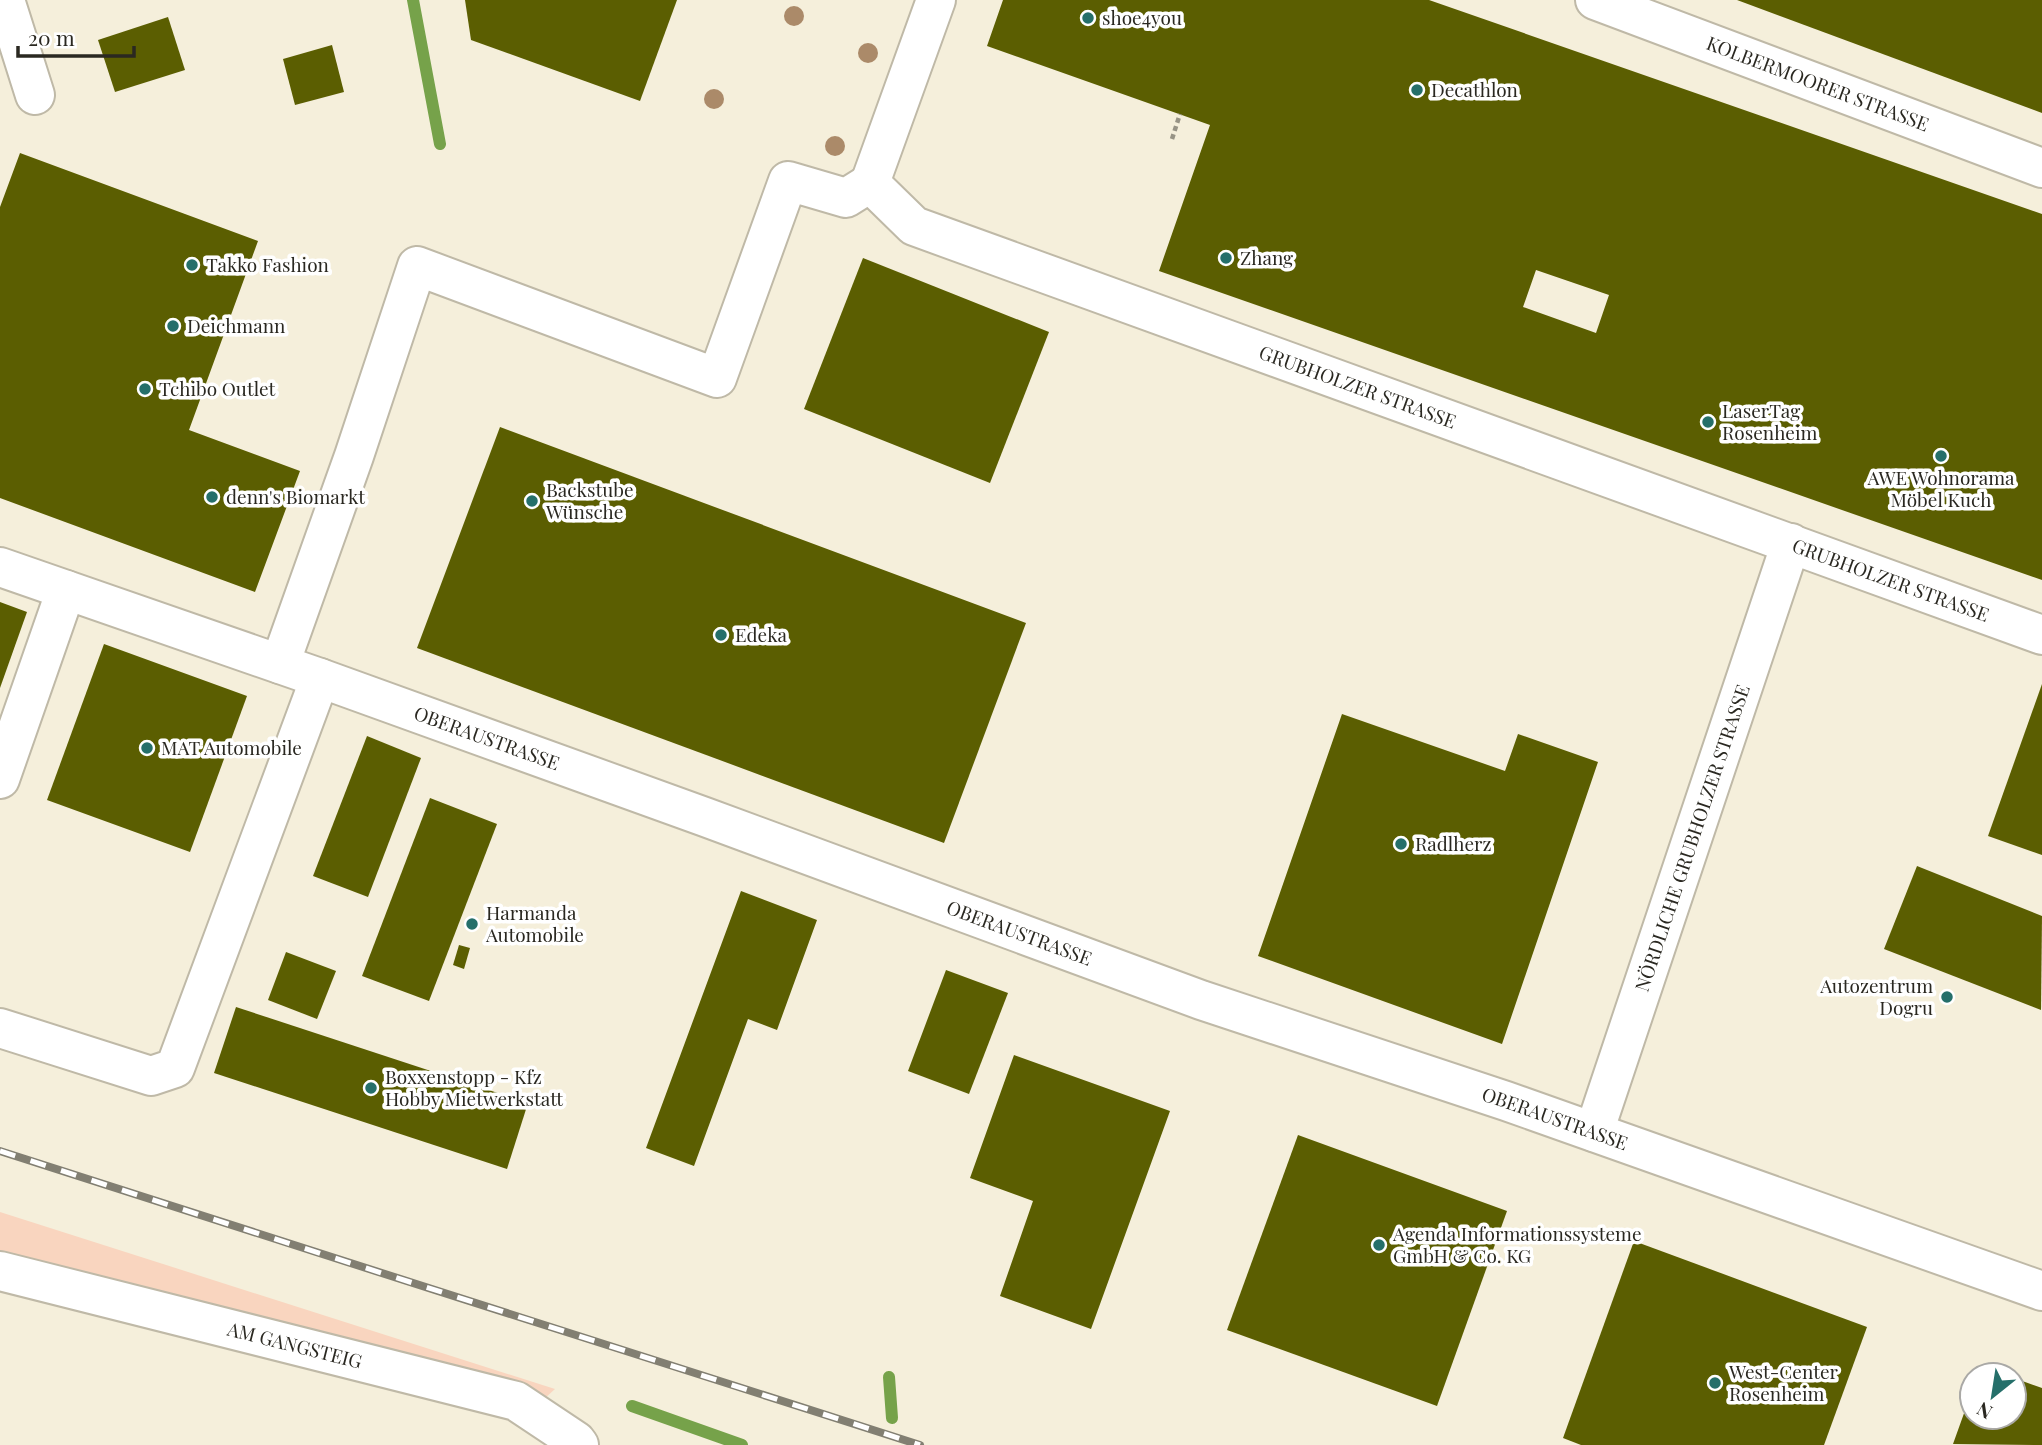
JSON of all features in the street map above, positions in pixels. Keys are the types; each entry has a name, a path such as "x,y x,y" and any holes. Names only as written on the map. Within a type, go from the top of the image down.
{"street":[{"path":"5,0 35,95"},
{"path":"280,664 354,456 417,266 716,378 788,181 846,198 870,183 936,0"},
{"name":"KOLBERMOORER STRASSE","path":"1595,0 2042,168"},
{"name":"GRUBHOLZER STRASSE","path":"870,183 914,226 2042,635"},
{"name":"NÖRDLICHE GRUBHOLZER STRASSE","path":"1594,1132 1791,543"},
{"name":"OBERAUSTRASSE","path":"0,567 320,678 817,857 1201,1000 1493,1096 2042,1291"},
{"path":"0,779 66,590"},
{"path":"0,1028 151,1076 175,1068 320,678"},
{"name":"AM GANGSTEIG","path":"0,1271 516,1401 579,1445"}],"path":[{"path":"1172,139 1180,114"}],"shaded area":[{"path":"0,1212 555,1389 521,1420 279,1362 0,1290"}],"building":[{"path":"465,0 677,0 640,101 471,40"},
{"path":"1003,0 1429,0 2042,214 2042,580 1159,271 1210,125 987,46","holes":["1536,270 1609,295 1596,333 1523,307"]},
{"path":"1737,0 2042,0 2042,113"},
{"path":"168,17 185,70 115,92 98,40"},
{"path":"332,45 344,92 295,105 283,59"},
{"path":"20,153 258,241 189,430 300,471 255,592 0,498 0,207"},
{"path":"863,258 1049,332 990,483 804,409"},
{"name":"Edeka","path":"500,427 1026,623 944,843 417,648"},
{"path":"0,602 27,612 0,688"},
{"name":"MAT Automobile","path":"104,644 247,696 190,852 47,800"},
{"path":"2042,684 2042,855 1988,836"},
{"path":"1342,714 1505,771 1518,734 1598,762 1502,1044 1258,956"},
{"path":"367,736 421,758 368,897 313,876"},
{"path":"430,798 497,824 429,1001 362,976"},
{"path":"1917,866 2042,916 2041,1010 1884,949"},
{"path":"741,891 817,920 777,1030 748,1019 694,1166 646,1148"},
{"path":"459,945 470,948 464,969 453,965"},
{"path":"286,952 336,971 317,1019 268,1000"},
{"path":"946,970 1008,993 969,1094 908,1071"},
{"name":"Boxxenstopp - Kfz Hobby Mietwerkstatt","path":"236,1007 528,1103 507,1169 214,1073"},
{"path":"1014,1055 1170,1111 1091,1329 1000,1296 1033,1201 970,1178"},
{"path":"1298,1135 1507,1211 1437,1406 1227,1330"},
{"name":"West-Center Rosenheim","path":"1634,1241 1867,1327 1824,1445 1581,1445 1563,1438"},
{"path":"2028,1383 2042,1388 2042,1445 1953,1444 1958,1430 2028,1431"}],"waterway":[{"path":"413,0 440,144"},
{"path":"889,1377 892,1418"},
{"path":"632,1406 742,1445"}],"railway":[{"path":"0,1151 920,1445"}],"place":[{"name":"shoe4you","path":"1088,18"},
{"name":"Decathlon","path":"1417,90"},
{"name":"Zhang","path":"1226,258"},
{"name":"Takko Fashion","path":"192,265"},
{"name":"Deichmann","path":"173,326"},
{"name":"Tchibo Outlet","path":"145,389"},
{"name":"LaserTag Rosenheim","path":"1708,422"},
{"name":"AWE Wohnorama Möbel Kuch","path":"1941,456"},
{"name":"denn's Biomarkt","path":"212,497"},
{"name":"Backstube Wünsche","path":"532,501"},
{"name":"Edeka","path":"721,635"},
{"name":"MAT Automobile","path":"147,748"},
{"name":"Radlherz","path":"1401,844"},
{"name":"Harmanda Automobile","path":"472,924"},
{"name":"Autozentrum Dogru","path":"1947,997"},
{"name":"Boxxenstopp - Kfz Hobby Mietwerkstatt","path":"371,1088"},
{"name":"Agenda Informationssysteme GmbH & Co. KG","path":"1379,1245"},
{"name":"West-Center Rosenheim","path":"1715,1383"}]}
